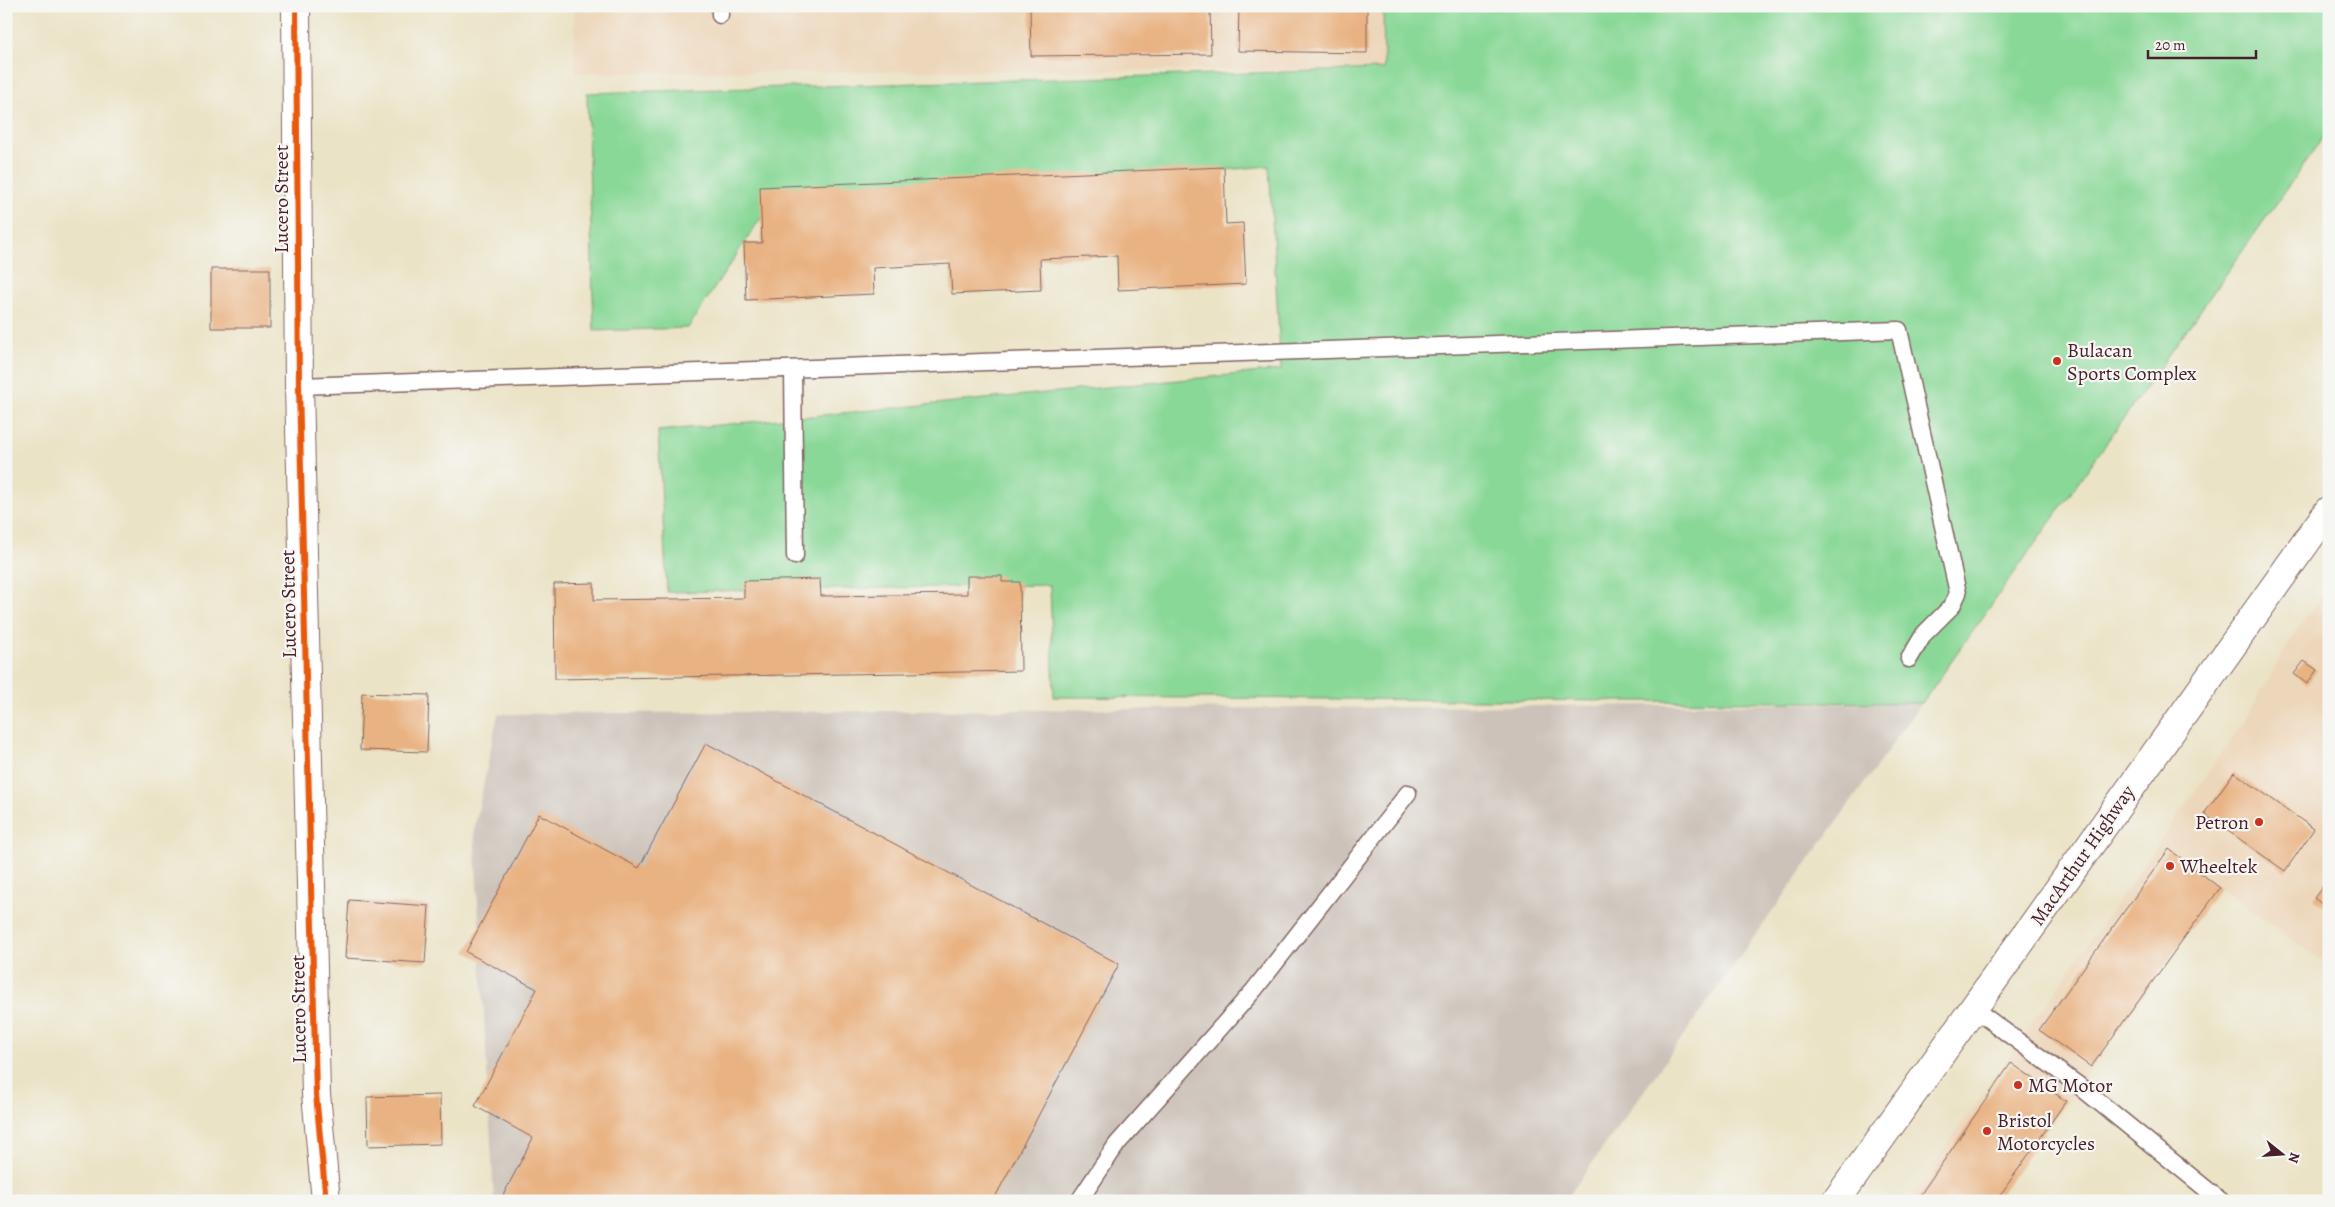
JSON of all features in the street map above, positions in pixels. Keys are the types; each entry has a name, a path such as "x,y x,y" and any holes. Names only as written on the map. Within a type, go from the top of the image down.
{"main road":[{"name":"Lucero Street","path":"296,6 299,386 316,1094 326,1201"},
{"name":"MacArthur Highway","path":"1836,1201 2329,510"}],"lane":[{"path":"299,386 1899,330 1958,593 1952,606 1924,634 1909,659"},
{"path":"793,369 795,556"},
{"path":"1079,1201 1117,1144 1254,990 1408,793"},
{"path":"1973,1008 2078,1084 2221,1201"}],"shaded area":[{"path":"574,6 1383,6 1384,69 575,73"},
{"path":"2329,586 2329,948 2320,959 2220,888 1996,1201 1908,1201 2246,718 2295,632"},
{"path":"1922,703 1565,1201 494,1201 474,830 498,714"}],"green space":[{"path":"1383,6 2329,6 2329,129 1922,703 1054,697 1050,585 667,592 658,431 1281,370 1269,166 766,210 688,328 594,331 587,93 1384,69"}],"building":[{"path":"1030,6 1210,6 1211,54 1031,56"},
{"path":"1239,6 1367,6 1367,53 1238,51"},
{"path":"1224,167 1226,224 1243,223 1246,284 1118,290 1117,256 1040,259 1041,290 952,294 950,264 873,268 874,294 746,300 744,243 762,243 760,187"},
{"path":"211,269 270,269 270,328 211,328"},
{"path":"967,576 1002,576 1002,582 1020,582 1021,671 555,679 554,584 594,583 594,600 744,598 744,581 820,579 821,596 967,594"},
{"path":"2304,661 2317,670 2307,684 2294,674"},
{"path":"362,693 429,695 427,752 360,750"},
{"path":"706,743 1119,964 993,1201 500,1201 533,1138 475,1106 537,989 466,952 539,814 639,868"},
{"name":"Petron","path":"2234,772 2314,829 2285,871 2204,814"},
{"path":"2169,849 2220,888 2091,1067 2039,1030"},
{"path":"2329,878 2329,910 2314,898"},
{"path":"349,900 429,906 425,963 345,958"},
{"path":"2011,1063 2066,1101 1996,1201 1916,1201"},
{"path":"440,1095 441,1144 368,1146 367,1097"}],"cycle path":[{"path":"296,6 299,386 316,1094 326,1201"}],"place":[{"name":"Bulacan Sports Complex","path":"2057,361"},
{"name":"Petron","path":"2259,822"},
{"name":"Wheeltek","path":"2170,866"},
{"name":"MG Motor","path":"2018,1085"},
{"name":"Bristol Motorcycles","path":"1987,1131"}]}
